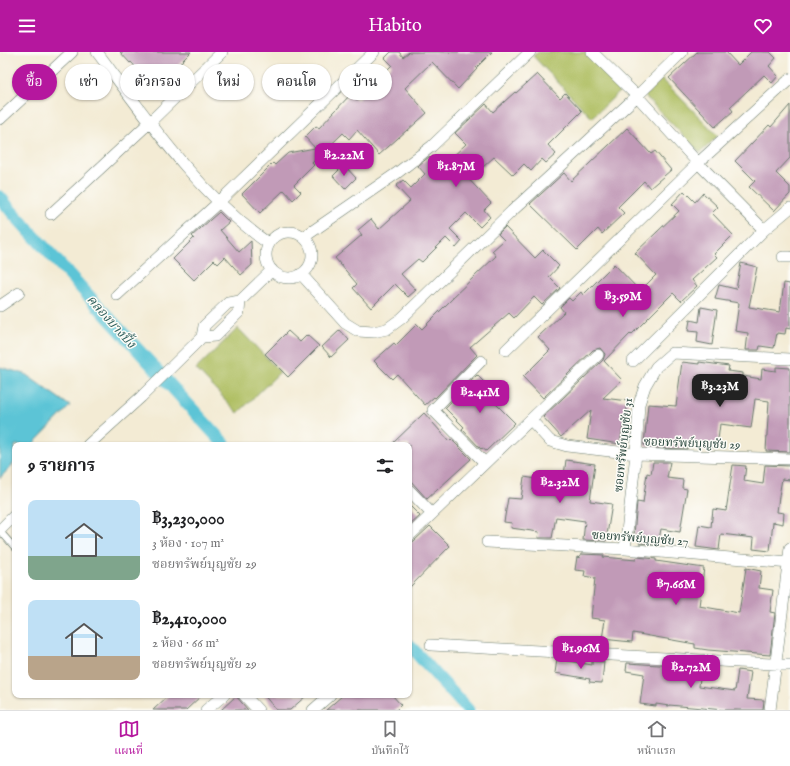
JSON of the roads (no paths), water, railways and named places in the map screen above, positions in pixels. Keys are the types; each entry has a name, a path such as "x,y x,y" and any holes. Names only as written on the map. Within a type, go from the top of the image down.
{"street":[{"path":"0,119 72,52"},
{"path":"97,52 150,123 203,187 253,232 269,244"},
{"path":"52,214 150,123 222,52"},
{"path":"117,294 219,202 374,52"},
{"path":"304,237 397,173 432,146 530,52"},
{"path":"592,52 637,96 698,163 764,230"},
{"path":"301,274 345,323 351,327 358,331 373,332 387,330 402,318 512,211 637,96 682,52"},
{"path":"506,350 698,163 790,79"},
{"path":"633,361 764,230 790,208"},
{"path":"285,232 299,234 304,237 309,243 312,256 307,269 294,277 286,278 279,275 272,270 268,264 266,257 269,244 279,234 285,232"},
{"path":"91,442 141,397 202,337 204,326 228,303 240,301 272,270"},
{"path":"0,306 19,294"},
{"name":"ซอยทรัพย์บุญชัย 31","path":"625,550 636,454 639,404 645,386 656,367 672,353 790,359"},
{"path":"412,533 598,355"},
{"path":"481,361 433,410 484,463"},
{"name":"ซอยทรัพย์บุญชัย 29","path":"531,420 550,441 567,446 636,454 790,460"},
{"path":"412,493 432,514"},
{"path":"0,530 12,518"},
{"name":"ซอยทรัพย์บุญชัย 27","path":"487,542 625,550 789,563"},
{"path":"770,710 790,548"},
{"path":"431,645 790,665"},
{"path":"206,710 220,698"},
{"path":"247,698 258,710"},
{"path":"312,710 326,698"}],"lane":[{"path":"0,530 12,544"}],"water":[{"path":"0,367 25,374 70,406 35,442 12,442 12,465 0,478"}],"waterway":[{"name":"คลองบางปิ้ง","path":"0,197 222,442"},
{"name":"คลองบางปิ้ง","path":"412,648 468,710"}]}
